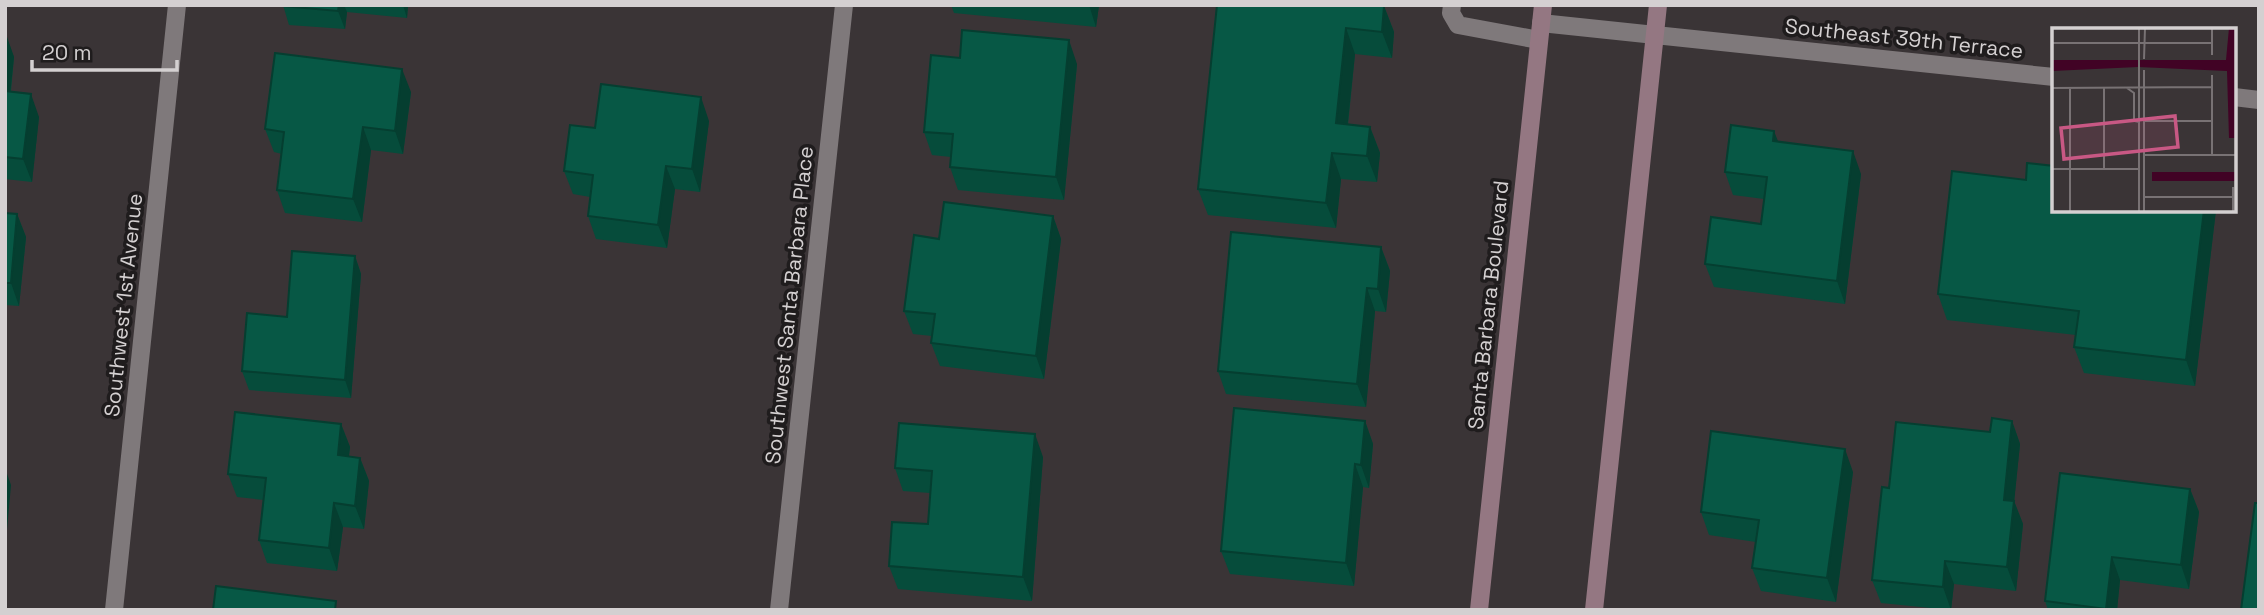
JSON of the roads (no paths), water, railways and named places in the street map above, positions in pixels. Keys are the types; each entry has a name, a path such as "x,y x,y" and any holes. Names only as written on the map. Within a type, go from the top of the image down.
{"main road":[{"path":"1594,610 1658,5"},
{"name":"Santa Barbara Boulevard","path":"1479,610 1541,23"}],"street":[{"name":"Southwest 1st Avenue","path":"114,610 177,5"},
{"name":"Southwest Santa Barbara Place","path":"779,610 844,5"},
{"name":"Southeast 39th Terrace","path":"1452,5 1451,13 1458,25 1541,23 2052,77"},
{"path":"2236,97 2259,100"}]}
